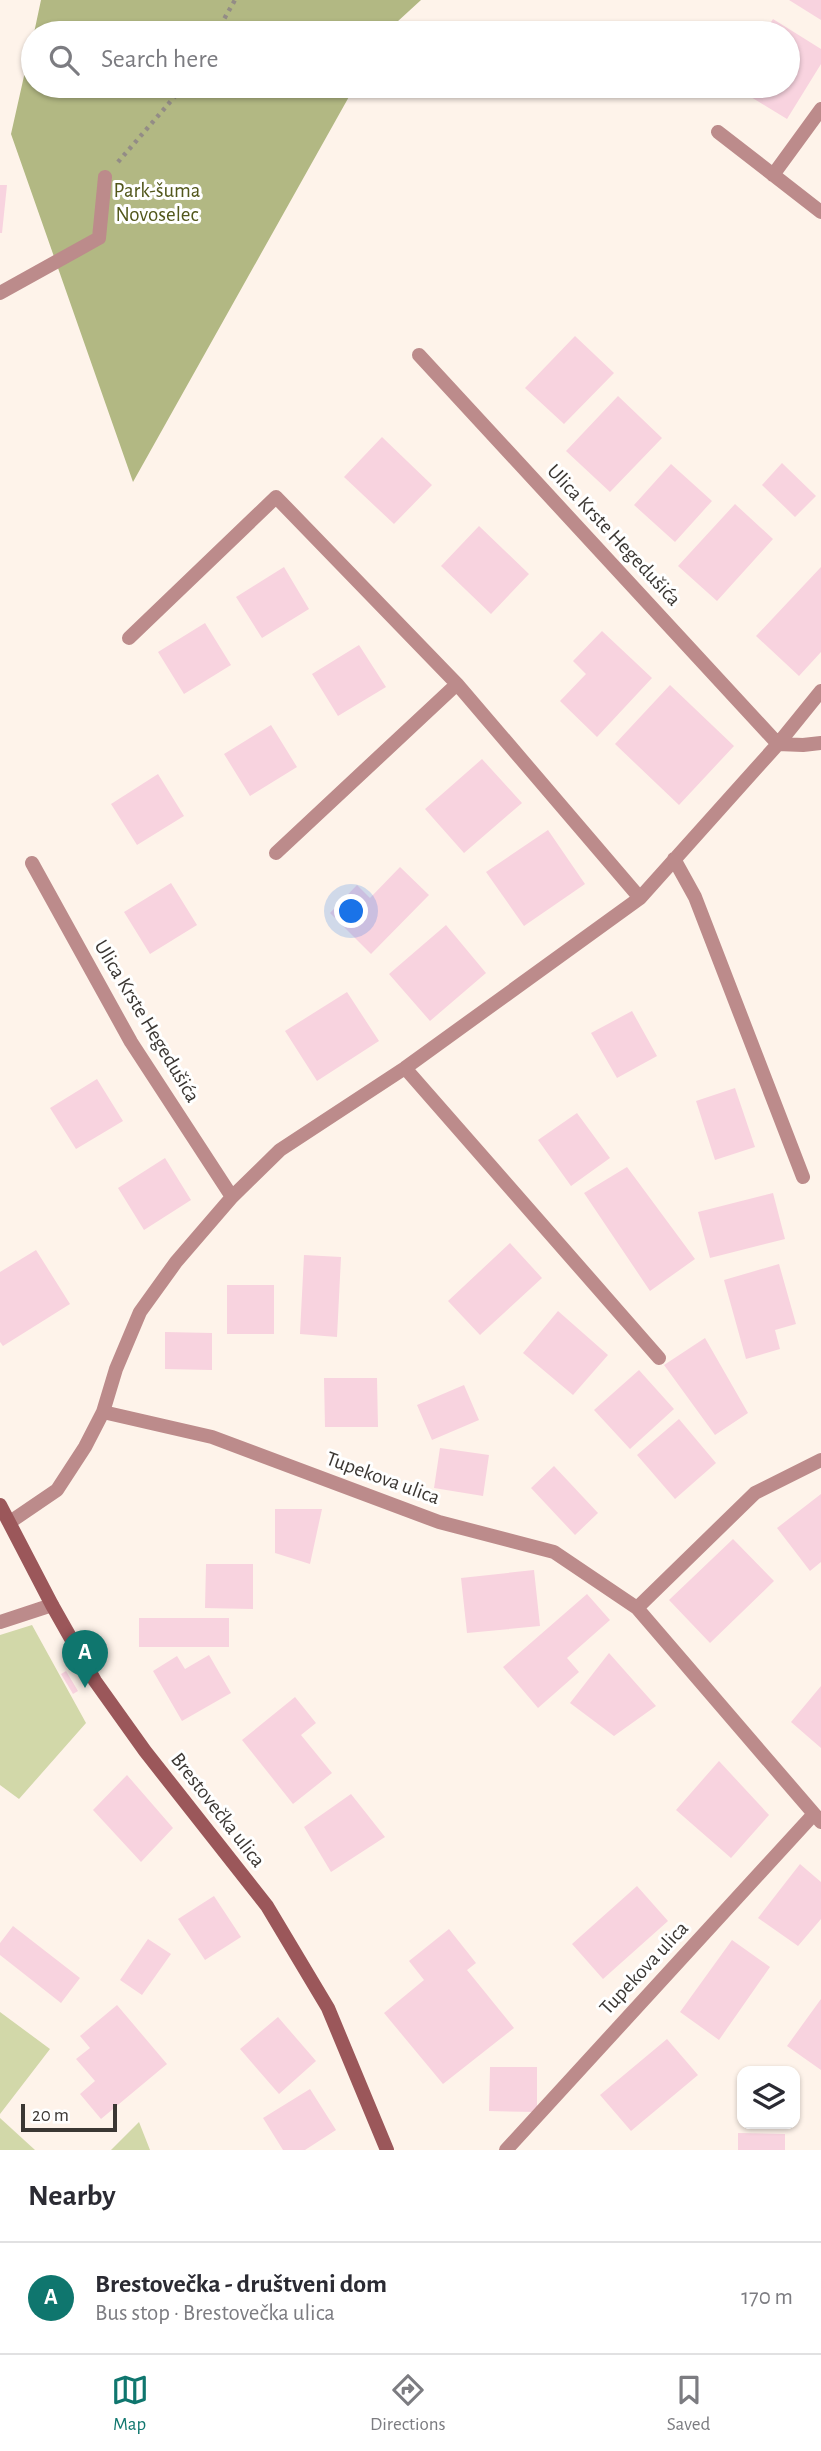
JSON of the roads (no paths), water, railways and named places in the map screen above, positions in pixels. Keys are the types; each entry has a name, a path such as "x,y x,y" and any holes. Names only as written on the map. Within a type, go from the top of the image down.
{"street":[{"path":"773,175 821,109"},
{"path":"718,132 821,212"},
{"path":"0,293 99,238 104,177"},
{"name":"Ulica Krste Hegedušića","path":"419,355 778,744"},
{"path":"129,638 276,497 457,684 640,898"},
{"path":"276,853 457,684"},
{"path":"10,1522 57,1490 85,1447 103,1412 116,1369 140,1312 176,1262 232,1197 280,1150 405,1068 640,898 778,744 821,691"},
{"path":"778,744 821,743"},
{"path":"674,859 695,897 803,1177"},
{"name":"Ulica Krste Hegedušića","path":"32,863 131,1042 232,1197"},
{"path":"405,1068 660,1358"},
{"name":"Tupekova ulica","path":"103,1412 212,1437 439,1522 554,1552 637,1608 817,1818 506,2150"},
{"path":"637,1608 755,1493 821,1460"},
{"name":"Brestovečka ulica","path":"0,1506 95,1681 145,1751 267,1906 328,2008 387,2150"},
{"path":"0,1622 52,1605"}],"place":[{"name":"Brestovečka - društveni dom","path":"85,1688"}],"park label":[{"name":"Park-šuma Novoselec","path":"157,202"}]}
